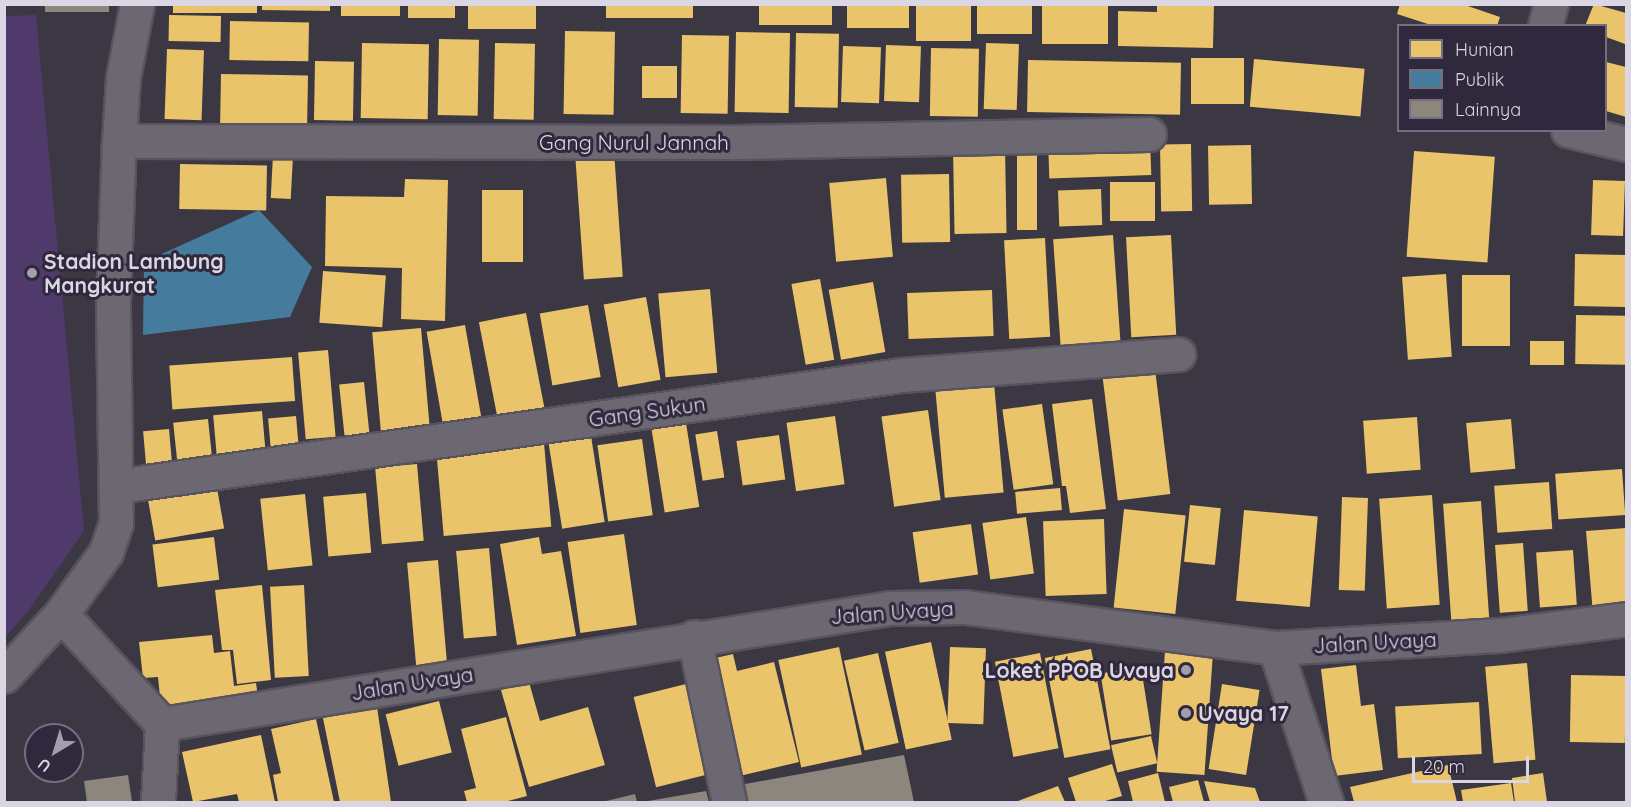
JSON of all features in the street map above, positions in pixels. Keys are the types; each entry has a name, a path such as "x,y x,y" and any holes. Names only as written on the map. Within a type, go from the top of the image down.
{"street":[{"path":"4,676 61,614 106,552 116,523 118,486 113,301 118,141 123,78 137,4"},
{"path":"1546,24 1551,4"},
{"path":"1576,132 1626,144"},
{"name":"Gang Nurul Jannah","path":"118,141 737,142 1149,134"},
{"name":"Gang Sukun","path":"118,486 901,375 1178,354"},
{"name":"Jalan Uvaya","path":"162,724 844,613 965,607 1275,648 1500,635 1626,619"},
{"path":"61,614 162,724 158,802"},
{"path":"694,637 729,802"},
{"path":"1275,648 1326,802"}],"shaded area":[{"name":"Stadion Lambung Mangkurat","path":"36,15 84,531 26,614 5,637 5,16"}],"building: Hunian":[{"path":"262,4 330,4 330,11 262,10"},
{"path":"341,4 400,4 400,16 341,16"},
{"path":"408,4 455,4 455,18 408,18"},
{"path":"468,4 536,4 536,29 468,29"},
{"path":"606,4 693,4 693,18 606,18"},
{"path":"759,4 832,4 832,25 759,25"},
{"path":"847,4 909,4 909,28 847,28"},
{"path":"916,4 971,4 971,41 916,41"},
{"path":"977,4 1032,4 1032,34 977,34"},
{"path":"1042,4 1108,4 1108,44 1042,44"},
{"path":"1157,4 1214,4 1213,48 1118,46 1118,11 1157,12"},
{"path":"1400,4 1462,4 1500,17 1498,24 1428,24 1397,14"},
{"path":"1594,4 1626,13 1625,44 1607,37 1607,24 1586,24"},
{"path":"173,5 257,5 257,13 173,13"},
{"path":"169,15 221,16 221,42 169,41"},
{"path":"230,21 309,22 308,61 229,60"},
{"path":"565,31 615,32 614,115 564,114"},
{"path":"736,32 790,33 789,113 735,112"},
{"path":"796,33 839,34 838,108 795,107"},
{"path":"682,35 729,36 728,114 681,113"},
{"path":"439,39 479,40 478,116 438,115"},
{"path":"362,43 429,44 428,119 361,118"},
{"path":"495,43 535,44 534,120 494,119"},
{"path":"986,43 1019,44 1017,110 984,109"},
{"path":"886,45 921,46 919,102 884,101"},
{"path":"843,46 881,47 879,103 841,102"},
{"path":"931,48 979,49 978,117 930,116"},
{"path":"167,49 204,50 202,120 165,119"},
{"path":"1191,58 1244,58 1244,104 1191,104"},
{"path":"1254,59 1365,69 1360,116 1250,107"},
{"path":"1028,60 1181,63 1180,115 1027,112"},
{"path":"315,61 354,62 353,121 314,120"},
{"path":"1607,62 1626,67 1626,117 1607,111"},
{"path":"642,66 677,66 677,98 642,98"},
{"path":"221,74 308,76 307,131 220,129"},
{"path":"1150,138 1151,175 1049,179 1048,142"},
{"path":"1017,141 1037,141 1037,230 1017,230"},
{"path":"1191,144 1192,211 1161,212 1160,145"},
{"path":"1251,145 1252,204 1209,205 1208,146"},
{"path":"1005,146 1007,233 955,234 953,147"},
{"path":"614,151 623,277 584,279 575,154"},
{"path":"1414,151 1495,157 1487,262 1407,257"},
{"path":"273,155 293,156 291,199 271,198"},
{"path":"180,164 267,166 266,211 179,209"},
{"path":"949,174 950,242 902,243 901,175"},
{"path":"886,178 893,257 836,262 829,183"},
{"path":"405,179 448,180 445,321 401,319 402,268 325,266 326,196 404,197"},
{"path":"1593,180 1625,181 1623,236 1591,235"},
{"path":"1110,182 1155,182 1155,221 1110,221"},
{"path":"1101,189 1102,225 1059,226 1058,191"},
{"path":"482,190 523,190 523,262 482,262"},
{"path":"1113,235 1121,344 1061,348 1053,239"},
{"path":"1171,235 1176,335 1131,337 1126,237"},
{"path":"1045,238 1050,337 1009,339 1004,240"},
{"path":"1575,254 1626,255 1625,307 1574,306"},
{"path":"323,271 386,275 382,327 319,323"},
{"path":"1446,274 1452,357 1408,360 1402,277"},
{"path":"1462,275 1510,275 1510,346 1462,346"},
{"path":"820,279 834,360 806,365 791,284"},
{"path":"873,282 885,352 841,360 829,290"},
{"path":"710,289 717,373 666,377 658,294"},
{"path":"992,290 994,336 909,339 907,293"},
{"path":"646,297 661,380 618,387 604,304"},
{"path":"588,305 601,377 552,385 540,314"},
{"path":"526,313 545,410 498,419 479,322"},
{"path":"1576,315 1626,316 1625,365 1575,364"},
{"path":"465,325 481,417 443,423 427,332"},
{"path":"421,328 430,427 381,431 372,332"},
{"path":"1530,341 1564,341 1564,365 1530,365"},
{"path":"328,350 336,437 306,439 298,353"},
{"path":"292,357 295,401 172,409 169,366"},
{"path":"1155,369 1170,494 1118,501 1102,375"},
{"path":"364,382 370,439 345,441 339,385"},
{"path":"994,383 1004,493 945,498 935,388"},
{"path":"1092,399 1106,509 1070,513 1066,486 1062,486 1052,404"},
{"path":"1042,404 1053,484 1014,490 1002,410"},
{"path":"928,410 941,500 894,507 881,417"},
{"path":"262,411 266,460 217,464 213,415"},
{"path":"296,416 300,458 272,460 268,418"},
{"path":"835,416 845,484 796,491 786,423"},
{"path":"1417,417 1421,470 1367,474 1363,421"},
{"path":"208,419 213,467 178,470 173,423"},
{"path":"1511,419 1515,469 1471,473 1466,423"},
{"path":"686,423 699,507 665,512 651,428"},
{"path":"169,429 173,473 147,475 143,431"},
{"path":"717,431 724,477 703,481 695,434"},
{"path":"779,435 785,480 743,486 736,441"},
{"path":"591,436 605,522 562,529 549,443"},
{"path":"642,439 653,515 608,522 597,445"},
{"path":"544,443 551,527 444,536 436,452"},
{"path":"417,464 424,541 382,544 375,468"},
{"path":"1622,469 1625,515 1558,520 1555,474"},
{"path":"1549,482 1552,529 1497,533 1494,486"},
{"path":"217,488 224,528 155,541 148,500"},
{"path":"1060,488 1062,510 1017,514 1015,492"},
{"path":"366,493 371,553 328,557 323,497"},
{"path":"305,494 313,566 268,570 260,499"},
{"path":"1432,495 1440,605 1387,608 1379,499"},
{"path":"1342,497 1368,498 1365,591 1339,590"},
{"path":"1481,501 1489,619 1451,621 1443,504"},
{"path":"1190,505 1221,508 1215,565 1184,562"},
{"path":"1124,509 1186,515 1175,614 1114,607"},
{"path":"1244,510 1318,516 1310,607 1236,601"},
{"path":"1026,517 1034,573 990,580 982,523"},
{"path":"1104,519 1107,594 1046,596 1043,521"},
{"path":"971,524 978,575 920,583 913,532"},
{"path":"1626,528 1626,611 1593,614 1586,531"},
{"path":"624,534 637,625 580,633 568,542"},
{"path":"214,537 219,580 158,587 152,545"},
{"path":"539,537 542,554 561,551 576,636 517,645 500,544"},
{"path":"1523,543 1528,611 1500,613 1495,545"},
{"path":"489,548 497,636 464,639 456,551"},
{"path":"1573,550 1577,605 1540,607 1536,553"},
{"path":"438,560 447,664 416,666 407,563"},
{"path":"262,585 271,680 237,684 233,650 222,650 215,590"},
{"path":"304,585 309,676 275,678 270,587"},
{"path":"212,635 214,653 230,651 234,686 256,683 258,697 161,707 158,677 143,678 139,642"},
{"path":"931,642 952,740 906,750 885,652"},
{"path":"839,647 862,755 801,767 778,660"},
{"path":"950,647 986,648 983,724 947,723"},
{"path":"1091,649 1110,749 1064,758 1045,658"},
{"name":"Uvaya 17","path":"1165,651 1213,654 1204,775 1157,772"},
{"path":"878,653 899,743 865,751 844,661"},
{"path":"1040,653 1059,748 1013,757 995,662"},
{"path":"733,654 737,671 774,662 799,762 735,777 707,660"},
{"path":"1527,663 1535,760 1494,763 1485,667"},
{"path":"1356,665 1361,706 1374,704 1383,770 1334,776 1321,669"},
{"path":"1141,667 1152,734 1111,741 1101,673"},
{"path":"1571,675 1626,676 1625,743 1570,742"},
{"path":"529,682 540,721 588,707 605,765 529,787 501,690"},
{"path":"686,684 708,774 656,787 634,697"},
{"path":"1222,684 1260,690 1246,775 1209,769"},
{"path":"439,701 452,752 398,766 386,714"},
{"path":"1479,702 1482,754 1398,758 1395,706"},
{"path":"377,707 391,802 340,802 323,718"},
{"path":"506,717 527,796 504,802 467,802 464,791 476,788 461,729"},
{"path":"316,719 334,802 278,802 273,775 281,773 271,729"},
{"path":"261,735 275,802 239,802 237,794 193,802 182,752"},
{"path":"1151,736 1157,763 1117,773 1111,745"},
{"path":"1112,764 1122,796 1102,802 1076,802 1068,778"},
{"path":"1448,765 1457,802 1354,802 1350,787"},
{"path":"1158,773 1165,802 1133,802 1128,781"},
{"path":"1543,773 1547,802 1515,802 1512,778"},
{"path":"1198,780 1204,802 1173,802 1169,787"},
{"path":"1204,781 1255,788 1260,802 1210,802"},
{"path":"1511,783 1514,802 1463,802 1461,790"},
{"path":"1058,786 1065,802 1015,802"}],"building: Publik":[{"path":"259,210 312,267 290,317 143,335 144,262"}],"building: Lainnya":[{"path":"45,4 109,4 109,12 45,12"},
{"path":"904,755 914,802 748,802 745,784"},
{"path":"128,775 132,802 87,802 84,781"},
{"path":"706,791 709,802 648,801"},
{"path":"635,794 637,802 602,802"}],"place":[{"name":"Stadion Lambung Mangkurat","path":"32,273"},
{"name":"Loket PPOB Uvaya","path":"1186,670"},
{"name":"Uvaya 17","path":"1186,713"}]}
